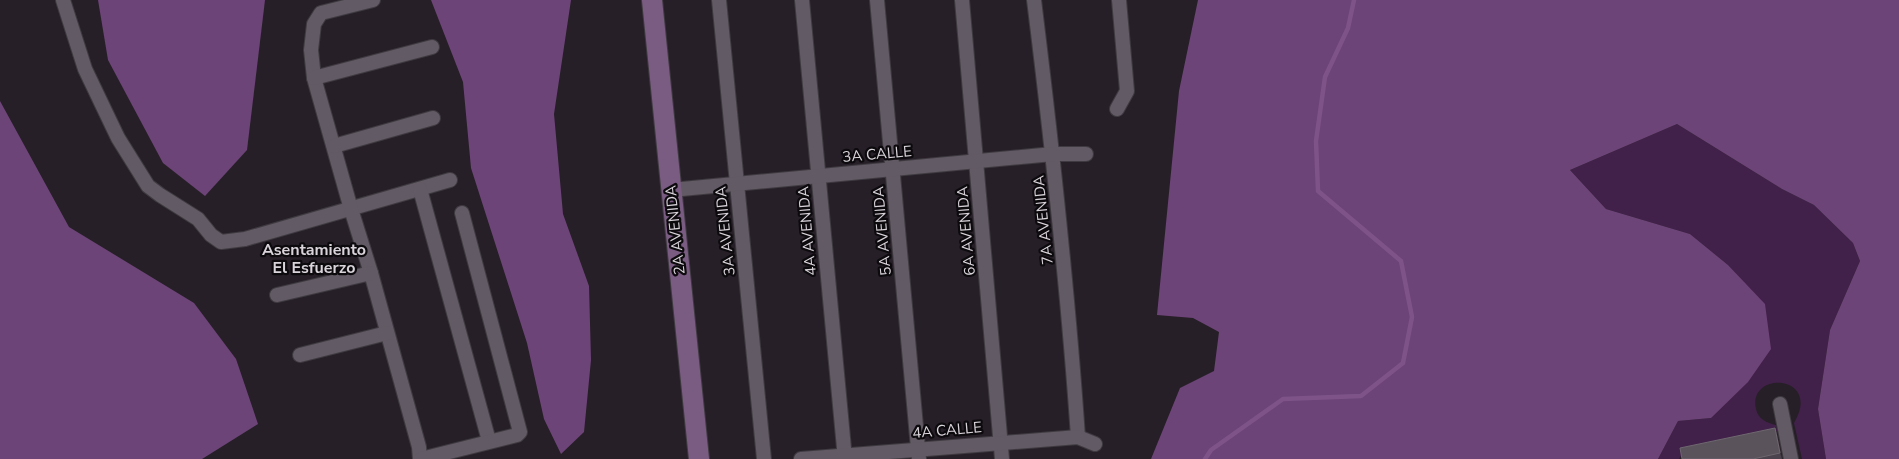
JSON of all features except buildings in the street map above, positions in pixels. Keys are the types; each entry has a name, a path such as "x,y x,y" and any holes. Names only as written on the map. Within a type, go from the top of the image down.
{"main road":[{"name":"2A AVENIDA","path":"652,0 699,459"}],"street":[{"path":"63,0 84,69 118,138 148,186 198,219 211,236 221,242 244,239 450,180"},
{"path":"373,0 321,13 314,24 311,50 314,78 371,273 419,447 420,459 489,441 517,436 520,432 462,212"},
{"name":"3A AVENIDA","path":"719,0 764,459"},
{"name":"4A AVENIDA","path":"802,0 844,457"},
{"name":"5A AVENIDA","path":"877,0 918,454"},
{"name":"6A AVENIDA","path":"962,0 1002,459"},
{"name":"7A AVENIDA","path":"1034,0 1053,154 1078,437"},
{"path":"1117,108 1126,91 1119,0"},
{"path":"314,78 432,47"},
{"path":"334,146 433,118"},
{"name":"3A CALLE","path":"671,190 1053,154 1086,154"},
{"path":"420,189 489,441"},
{"path":"276,295 371,273"},
{"path":"300,355 387,332"},
{"path":"1780,404 1791,459"},
{"name":"4A CALLE","path":"802,459 918,454 1001,442 1078,437 1094,444"}],"shaded area":[{"path":"98,0 265,0 247,150 205,196 163,163 108,60"},
{"path":"431,0 571,0 554,114 563,214 589,286 591,360 584,432 561,454 544,419 527,343 471,168 463,82"},
{"path":"1198,0 1899,0 1899,459 1826,459 1818,409 1830,330 1860,261 1853,243 1814,205 1782,189 1677,124 1570,170 1606,209 1690,234 1728,265 1765,304 1771,349 1748,382 1711,418 1678,421 1658,459 1151,459 1180,388 1214,371 1219,332 1193,318 1157,315 1179,91"},
{"path":"0,101 69,227 194,303 236,359 258,424 202,459 0,459"},
{"path":"1677,124 1782,189 1814,205 1853,243 1860,261 1830,330 1818,409 1826,459 1802,459 1794,423 1800,407 1799,395 1792,387 1782,383 1772,383 1762,388 1756,396 1756,409 1761,418 1766,422 1776,425 1777,431 1684,451 1679,459 1658,459 1678,421 1711,418 1765,305 1728,265 1690,234 1606,209 1570,170"}],"waterway":[{"path":"1205,459 1211,450 1283,399 1361,396 1403,363 1412,317 1401,261 1318,191 1316,141 1325,77 1348,28 1354,0"}],"district":[{"name":"Asentamiento El Esfuerzo","path":"314,259"}]}
